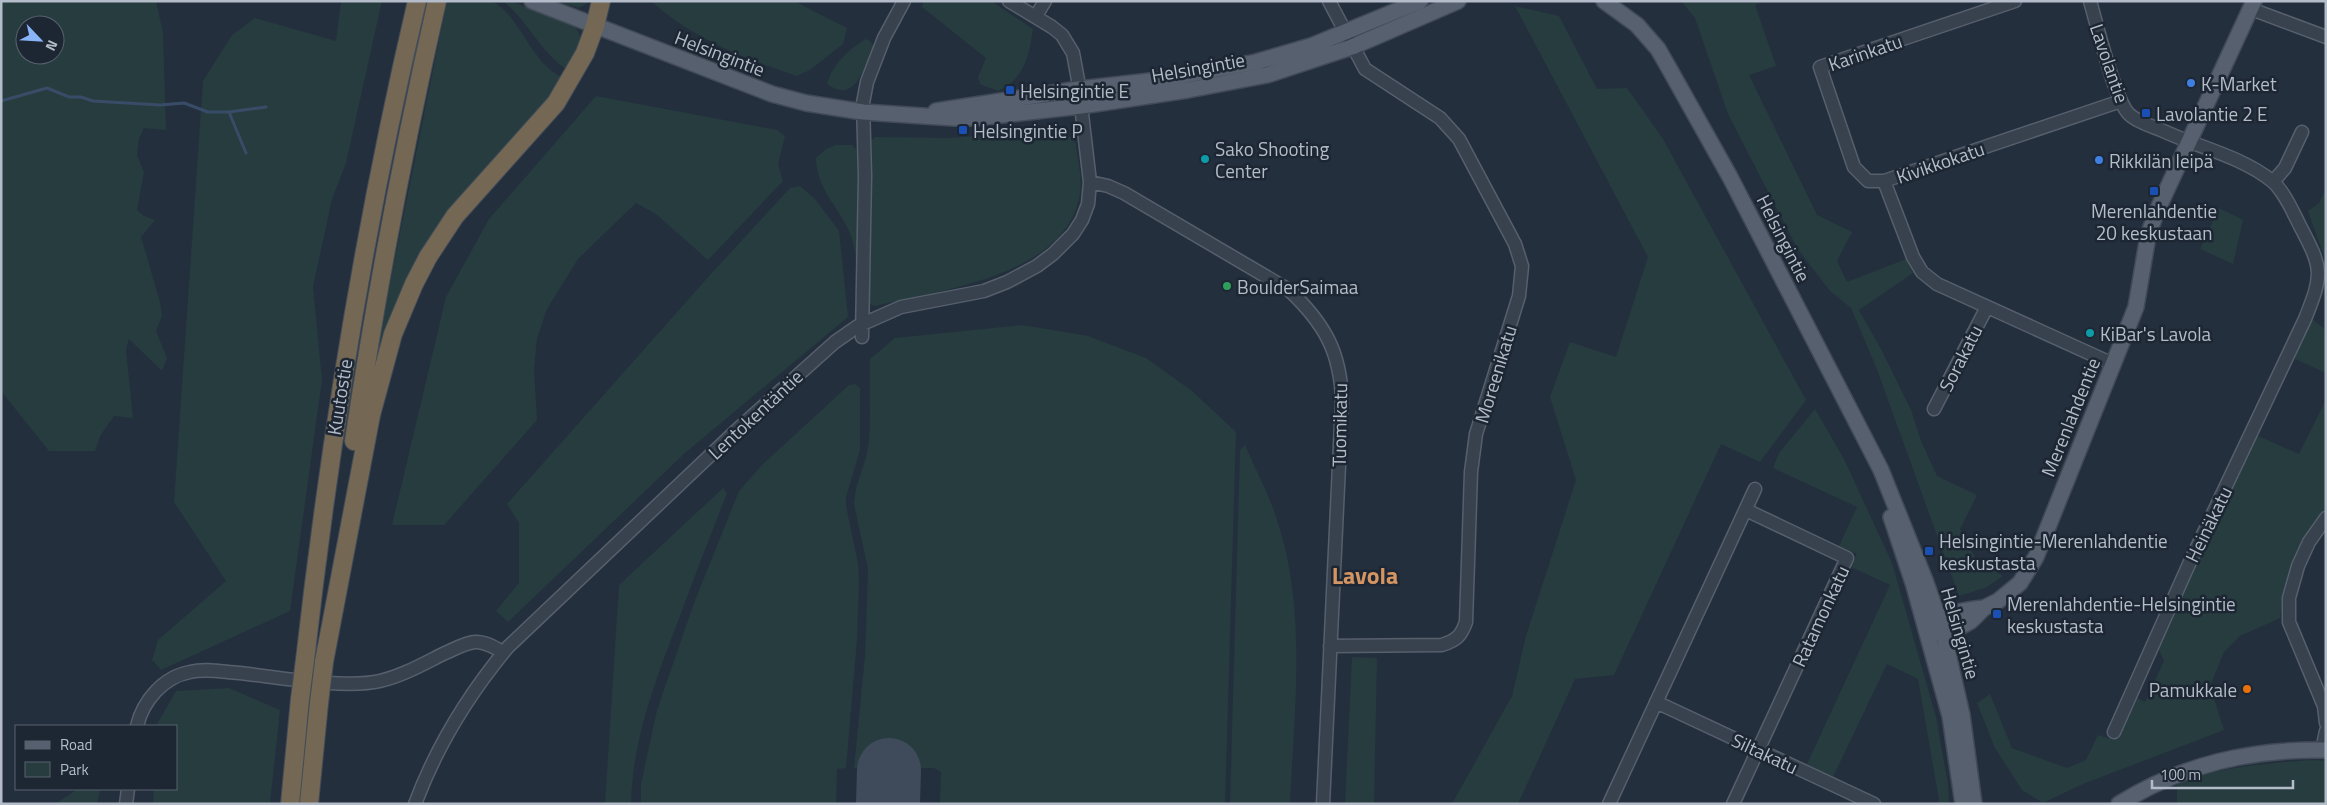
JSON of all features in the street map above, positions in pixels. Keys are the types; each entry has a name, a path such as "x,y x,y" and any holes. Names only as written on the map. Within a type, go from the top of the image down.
{"highway":[{"path":"368,230 406,1"},
{"name":"Kuutostie","path":"290,804 304,660 319,539 347,352 368,230 417,1"},
{"name":"Kuutostie","path":"309,804 324,662 368,346 395,199 438,1"},
{"path":"324,662 370,415 393,334 414,284 428,257 455,216 556,103 585,53 595,26 601,1"}],"main road":[{"name":"Helsingintie","path":"532,1 772,94 806,103 863,112 976,118 1081,106 1251,78 1307,63 1352,47 1458,1"},
{"name":"Helsingintie","path":"902,115 1227,69 1302,49 1420,1"},
{"name":"Helsingintie","path":"1604,1 1625,14 1658,49 1730,178 1881,470 1941,625 1962,715 1974,804"},
{"name":"Helsingintie","path":"1621,1 1639,16 1654,35 1670,70"},
{"name":"Merenlahdentie","path":"1927,632 1941,625 1958,628 1971,621 1984,608 1998,601 2020,582 2036,557 2136,307 2148,236 2252,5"},
{"name":"Helsingintie","path":"1858,426 1896,532 1927,632 1950,716 1963,804"},
{"path":"2119,804 2160,782 2203,765 2279,750 2324,750"}],"street":[{"path":"862,337 864,323 865,176 863,112 869,77 884,38 904,1"},
{"name":"Lentokentäntie","path":"415,804 437,751 453,722 471,694 503,652 835,342 864,323 901,308 984,291 1007,282 1037,266 1053,254 1078,227 1088,204 1090,182 1073,53 1062,35 1036,16 1009,1"},
{"path":"1036,16 1045,1"},
{"name":"Moreenikatu","path":"1328,1 1352,47 1370,74 1429,110 1445,123 1459,139 1516,244 1522,266 1519,296 1476,434 1470,490 1466,622 1461,634 1456,640 1442,645 1330,646"},
{"name":"Karinkatu","path":"1884,181 1868,180 1854,167 1820,67 2015,1"},
{"name":"Lavolantie","path":"2090,1 2121,101 2128,114 2248,166 2273,182 2305,235 2314,254 2319,271 2317,289 2305,319"},
{"path":"2252,5 2326,36"},
{"name":"Kivikkokatu","path":"2113,364 1937,284 1922,272 1913,258 1884,181 2121,101"},
{"path":"2273,182 2285,168 2302,132"},
{"name":"Tuomikatu","path":"1090,182 1108,186 1124,193 1271,278 1304,304 1324,330 1331,344 1341,374 1342,402 1323,804"},
{"name":"Sorakatu","path":"1934,410 1986,307"},
{"name":"Heinäkatu","path":"2114,732 2189,564 2305,319"},
{"path":"1609,804 1756,489"},
{"name":"Ratamonkatu","path":"1746,510 1847,558 1758,750"},
{"path":"2326,518 2309,542 2298,566 2288,598 2289,622 2324,706 2326,722"},
{"path":"137,725 148,700 158,689 167,681 188,672 210,670 336,683 373,683 398,675 460,646 475,642 491,645 503,652"},
{"name":"Siltakatu","path":"1656,702 1860,801 1874,804"},
{"path":"2324,750 2326,731"},
{"path":"1733,804 1758,750"},
{"path":"126,804 128,790"}],"green space":[{"path":"1,1 156,1 163,33 166,130 144,128 139,139 137,155 144,172 137,210 144,216 155,220 141,237 160,302 162,316 156,331 167,358 162,371 129,339 126,350 133,418 114,416 100,436 95,451 49,451 1,391"},
{"path":"341,1 382,1 346,163 332,199 313,287 322,380 290,611 161,670 152,660 158,640 226,581 174,502 203,81 232,35 255,18 336,41"},
{"path":"447,1 490,1 500,6 509,15 543,62 553,72 565,78 556,92 456,203 381,352 376,352"},
{"path":"503,1 511,1 575,27 580,37 580,43 569,71 551,56 520,18"},
{"path":"557,1 591,1 579,8"},
{"path":"651,1 794,1 847,28 843,44 810,70 797,76 739,55 701,37"},
{"path":"924,1 991,1 1033,29 1030,48 1020,73 1007,86 998,91 980,84 978,77 986,58 922,7"},
{"path":"1681,1 1766,1 1755,5 1776,66 1749,75 1817,215 1852,232 1837,261 1847,282 1906,259 1913,273 1859,310 1911,410 1921,441 1937,476 1977,495 1960,529 1977,561 2003,576 1985,588 1959,596 1876,367 1851,308 1830,291 1797,248 1728,114 1695,18"},
{"path":"1515,6 1559,16 1597,89 1627,88 1663,139 1806,400 1760,462 1721,444 1614,675 1575,679 1518,804 1452,804 1512,696 1526,636 1576,480 1550,397 1570,342 1616,357 1648,257"},
{"path":"866,39 872,43 874,50 855,84 846,90 841,90 827,84 833,70 842,58"},
{"path":"596,96 777,130 785,136 778,164 783,181 708,260 656,214 636,203 578,259 547,309 537,338 534,369 537,420 444,525 392,525 446,297 489,219"},
{"path":"1058,131 1072,138 1076,144 1081,187 1070,221 1052,243 1027,261 997,275 965,285 875,306 868,303 870,142 875,137 949,138"},
{"path":"836,145 852,145 859,152 861,294 856,296 856,263 852,239 824,188 817,168 816,158 826,149"},
{"path":"800,186 815,199 839,231 848,317 685,453 508,622 496,611 519,583 519,523 507,504 710,275 790,188"},
{"path":"2326,189 2326,262 2308,211 2319,203"},
{"path":"2219,208 2243,220 2233,264 2200,249"},
{"path":"2312,319 2326,330 2326,373 2293,358"},
{"path":"1022,325 1088,336 1146,358 1192,391 1236,432 1225,804 940,804 941,772 934,768 854,768 865,656 868,569 854,504 856,488 869,441 870,359 895,338"},
{"path":"855,384 860,388 860,450 846,497 846,506 858,563 857,640 846,768 837,769 836,804 641,804 641,784 657,710 694,603 739,491 762,465 849,385"},
{"path":"2326,400 2326,509 2304,537 2292,561 2283,592 2280,618 2240,636 2224,652 2210,686 2224,730 2083,784 2043,803 2022,790 1995,748 1977,703 1990,694 2012,748 2067,768 2086,760 2098,735 2114,740 2134,696 2145,702 2164,661 2157,645 2256,435 2299,454"},
{"path":"1815,409 1844,459 1892,563 1936,717 1948,784 1949,804 1937,804 1939,800 1918,679 1887,664 1833,777 1807,764 1890,585 1851,567 1857,554 1839,546 1857,507 1773,468 1779,453"},
{"path":"1245,445 1275,513 1287,557 1293,592 1296,627 1296,698 1290,804 1230,804 1240,450"},
{"path":"723,488 727,493 695,575 646,712 632,781 631,804 605,804 619,585"},
{"path":"1352,657 1377,658 1374,804 1345,804"},
{"path":"229,688 280,710 270,804 153,804 154,790 178,790 178,725 157,725 176,691"},
{"path":"2313,760 2326,761 2326,804 2177,804 2177,783 2210,773 2244,767"},
{"path":"76,790 100,790 97,804 55,804"}],"waterway":[{"path":"1,101 47,88 69,97 81,97 93,101 160,105 184,103 208,112 229,112 266,107"},
{"path":"229,112 246,153"}],"runway":[{"path":"888,804 889,770"}],"place":[{"name":"K-Market","path":"2191,83"},
{"name":"Helsingintie E","path":"1010,90"},
{"name":"Lavolantie 2 E","path":"2146,113"},
{"name":"Helsingintie P","path":"963,130"},
{"name":"Sako Shooting Center","path":"1205,159"},
{"name":"Rikkilän leipä","path":"2099,160"},
{"name":"Merenlahdentie 20 keskustaan","path":"2154,191"},
{"name":"BoulderSaimaa","path":"1227,286"},
{"name":"KiBar's Lavola","path":"2090,333"},
{"name":"Helsingintie-Merenlahdentie keskustasta","path":"1929,551"},
{"name":"Merenlahdentie-Helsingintie keskustasta","path":"1997,614"},
{"name":"Pamukkale","path":"2247,689"}],"district":[{"name":"Lavola","path":"1365,575"}]}
